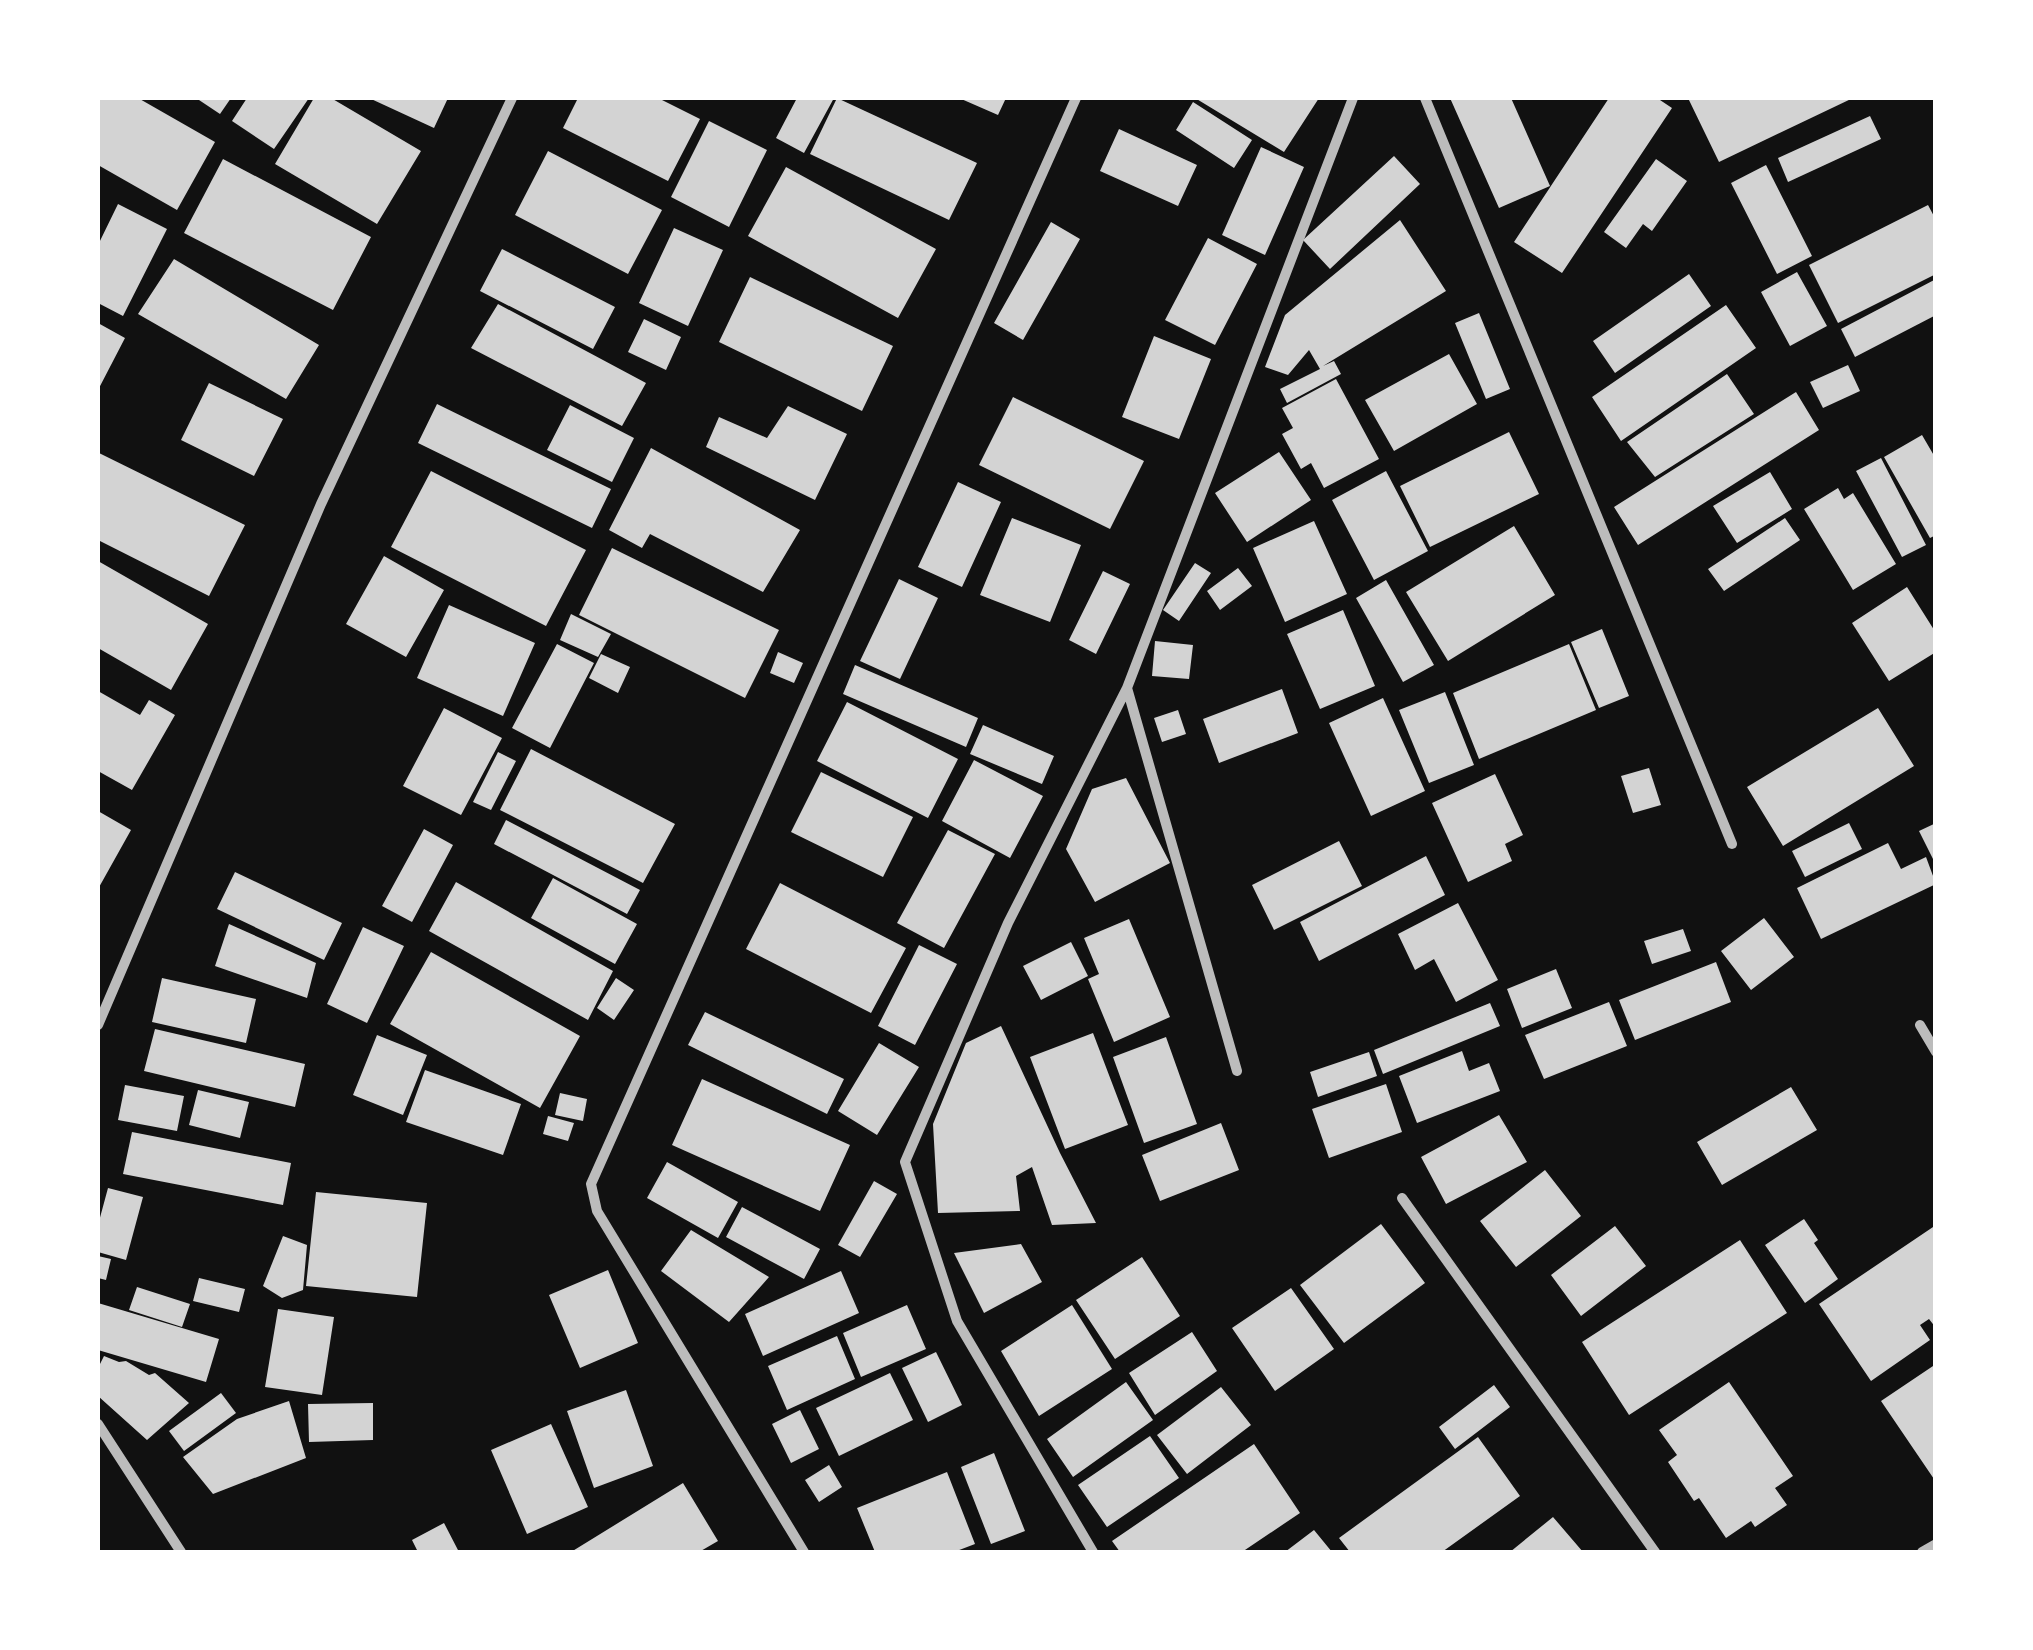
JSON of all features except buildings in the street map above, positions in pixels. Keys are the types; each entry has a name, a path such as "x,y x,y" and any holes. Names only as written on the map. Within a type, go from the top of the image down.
{"street":[{"path":"98,1025 321,504 512,98"},
{"path":"804,1552 597,1211 591,1184 1076,98"},
{"path":"1094,1552 957,1321 905,1162 1008,923 1126,688 1354,98"},
{"path":"1425,98 1732,844"},
{"path":"1126,688 1237,1071"},
{"path":"1920,1024 1936,1052"},
{"path":"1402,1198 1655,1552"},
{"path":"98,1424 181,1552"},
{"path":"1922,1552 1936,1544"}]}
